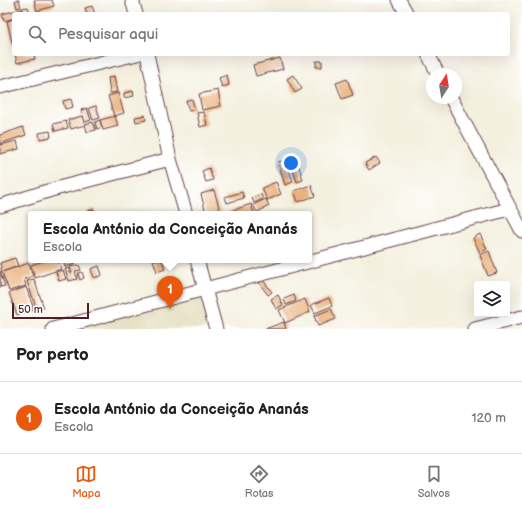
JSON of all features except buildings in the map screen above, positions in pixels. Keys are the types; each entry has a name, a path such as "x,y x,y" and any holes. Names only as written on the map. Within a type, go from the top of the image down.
{"street":[{"path":"132,0 135,12"},
{"path":"399,0 405,12"},
{"path":"0,88 129,56"},
{"path":"147,56 170,159 185,211"},
{"path":"429,56 435,68"},
{"path":"454,104 522,231"},
{"path":"0,206 51,190 170,159"},
{"path":"312,261 509,209"},
{"path":"198,263 216,329"},
{"path":"53,329 304,263"},
{"path":"475,329 522,317"}],"shaded area":[{"path":"205,289 216,329 53,329"}],"place":[{"name":"Escola António da Conceição Ananás","path":"170,309"}]}
